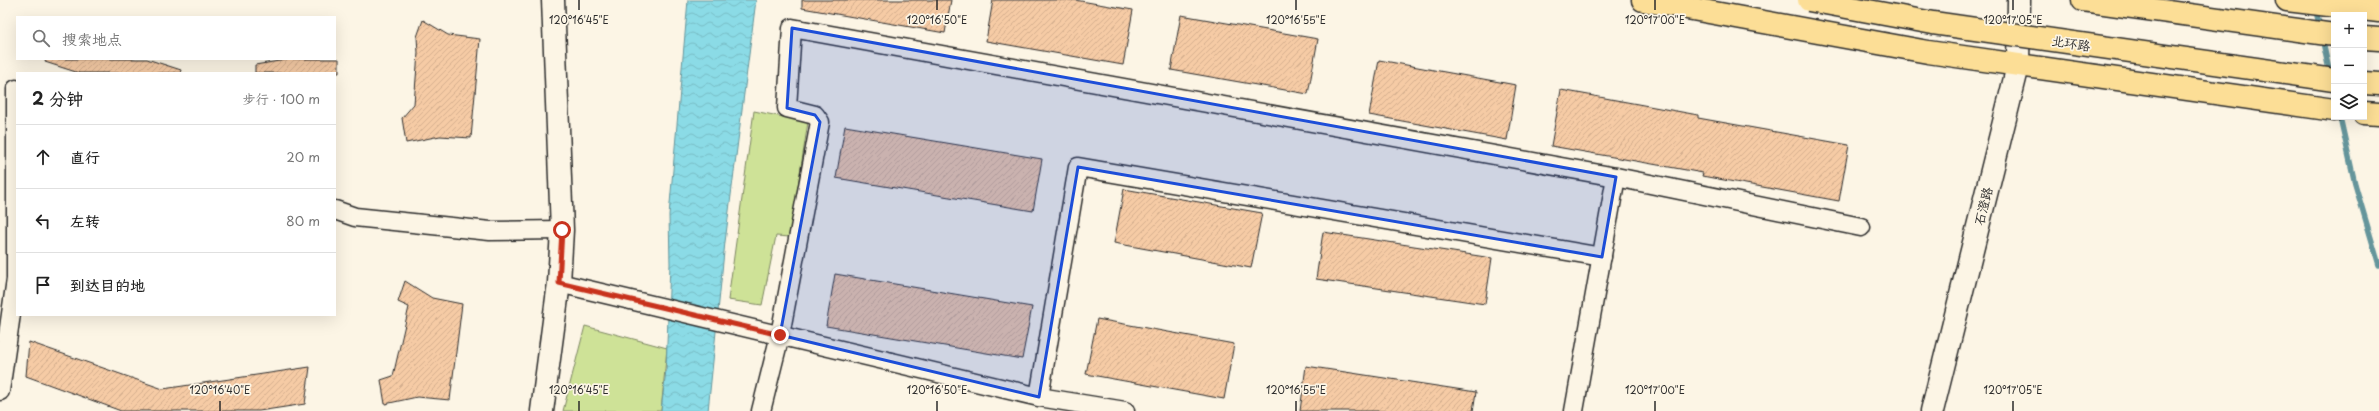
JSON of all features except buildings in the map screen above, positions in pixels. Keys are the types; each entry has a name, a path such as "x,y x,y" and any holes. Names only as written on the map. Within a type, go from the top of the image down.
{"highway":[{"path":"1643,0 1928,52 2227,96 2331,110"},
{"name":"北环路","path":"1809,0 1933,23 2331,80"},
{"path":"2084,0 2331,35"},
{"path":"2287,0 2379,11"},
{"path":"2367,38 2379,39"},
{"path":"2367,83 2379,84"},
{"path":"2367,113 2379,114"}],"street":[{"path":"542,411 559,283 562,230 553,0"},
{"name":"石澄路","path":"1932,411 2018,66 2019,0"},
{"path":"761,411 780,335 820,122 815,115 787,108 792,28 1616,177 1861,227"},
{"path":"0,391 16,279 11,87"},
{"path":"1046,402 1078,166 1602,257"},
{"path":"1574,411 1616,177"},
{"path":"336,210 355,217 490,231 562,230"},
{"path":"559,283 780,335 1046,402 1125,411"}],"highlighted area":[{"path":"792,28 1616,177 1602,257 1078,167 1039,397 780,335 820,122 815,115 787,108"}],"green space":[{"path":"754,111 808,122 790,237 776,236 762,305 728,300"},
{"path":"585,326 667,348 661,411 563,411"}],"water":[{"path":"688,0 756,0 725,242 708,411 661,411 666,370 670,264 669,215"}],"waterway":[{"path":"2315,8 2320,27"},
{"path":"2322,38 2330,74"},
{"path":"2341,120 2355,184 2379,265"}],"route":[{"path":"562,230 559,283 780,335"}]}
